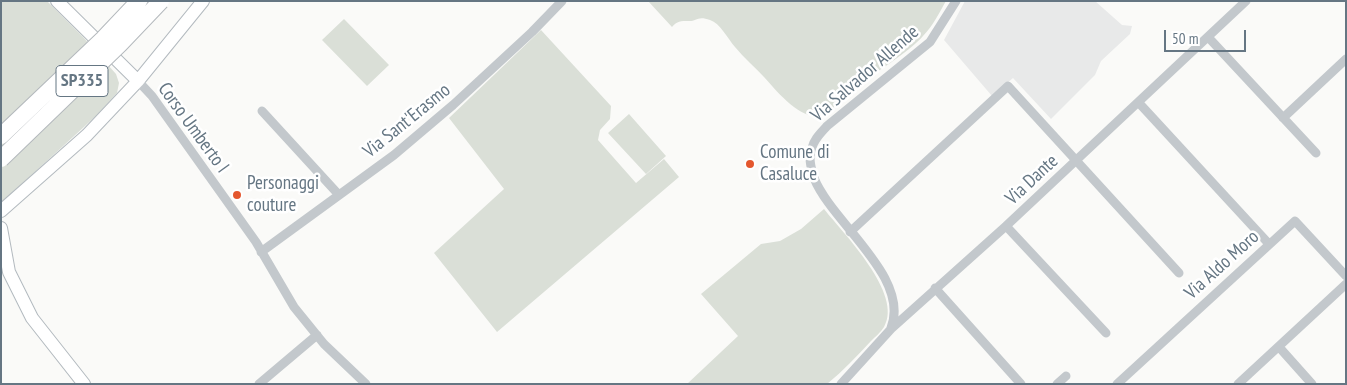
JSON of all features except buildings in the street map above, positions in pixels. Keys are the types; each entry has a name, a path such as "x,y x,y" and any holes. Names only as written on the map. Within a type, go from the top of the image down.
{"highway":[{"name":"SP335","path":"1,136 103,39 139,1"},
{"name":"SP335","path":"1,160 120,44 160,1"}],"street":[{"path":"57,1 138,81"},
{"path":"1,211 87,135 138,81 203,1"},
{"name":"Via Sant'Erasmo","path":"261,252 394,155 453,105 532,32 562,1"},
{"name":"Via Salvador Allende","path":"890,329 895,310 891,289 877,264 820,192 810,163 812,147 816,138 836,118 930,42 956,1"},
{"name":"Via Dante","path":"840,384 890,329 1006,226 1246,1"},
{"path":"1208,37 1316,153"},
{"path":"1283,118 1346,59"},
{"name":"Corso Umberto I","path":"138,81 152,96 261,252 294,307 317,335 366,384"},
{"path":"850,232 1008,86 1179,273"},
{"path":"1139,103 1269,244"},
{"path":"262,111 338,195"},
{"name":"Via Aldo Moro","path":"1117,384 1295,221 1346,276"},
{"path":"1006,226 1106,334"},
{"path":"1,228 9,272 32,318 84,384"},
{"path":"1238,384 1346,284"},
{"path":"935,288 1021,384"},
{"path":"259,384 317,335"},
{"path":"1279,347 1312,384"},
{"path":"1057,384 1066,376"}],"shaded area":[{"path":"1,1 47,1 116,74 119,83 117,93 97,115 1,203"},
{"path":"648,1 946,1 930,28 918,41 869,78 837,106 818,116 803,113 781,96 738,51 714,22 699,18 679,22 672,27"},
{"path":"965,1 1095,1 1122,25 1132,26 1130,34 1101,61 1095,75 1051,119 1013,78 992,96 944,40"},
{"path":"344,19 389,65 367,86 322,40"},
{"path":"541,30 611,106 610,119 600,130 598,140 636,183 664,159 679,177 497,332 434,253 504,189 449,118"},
{"path":"629,114 666,156 646,174 608,133"},
{"path":"824,209 857,248 879,281 886,298 888,313 883,329 827,384 687,384 738,336 701,294 761,244 780,241 801,229"}],"place":[{"name":"Comune di Casaluce","path":"750,164"},
{"name":"Personaggi couture","path":"237,195"}]}
